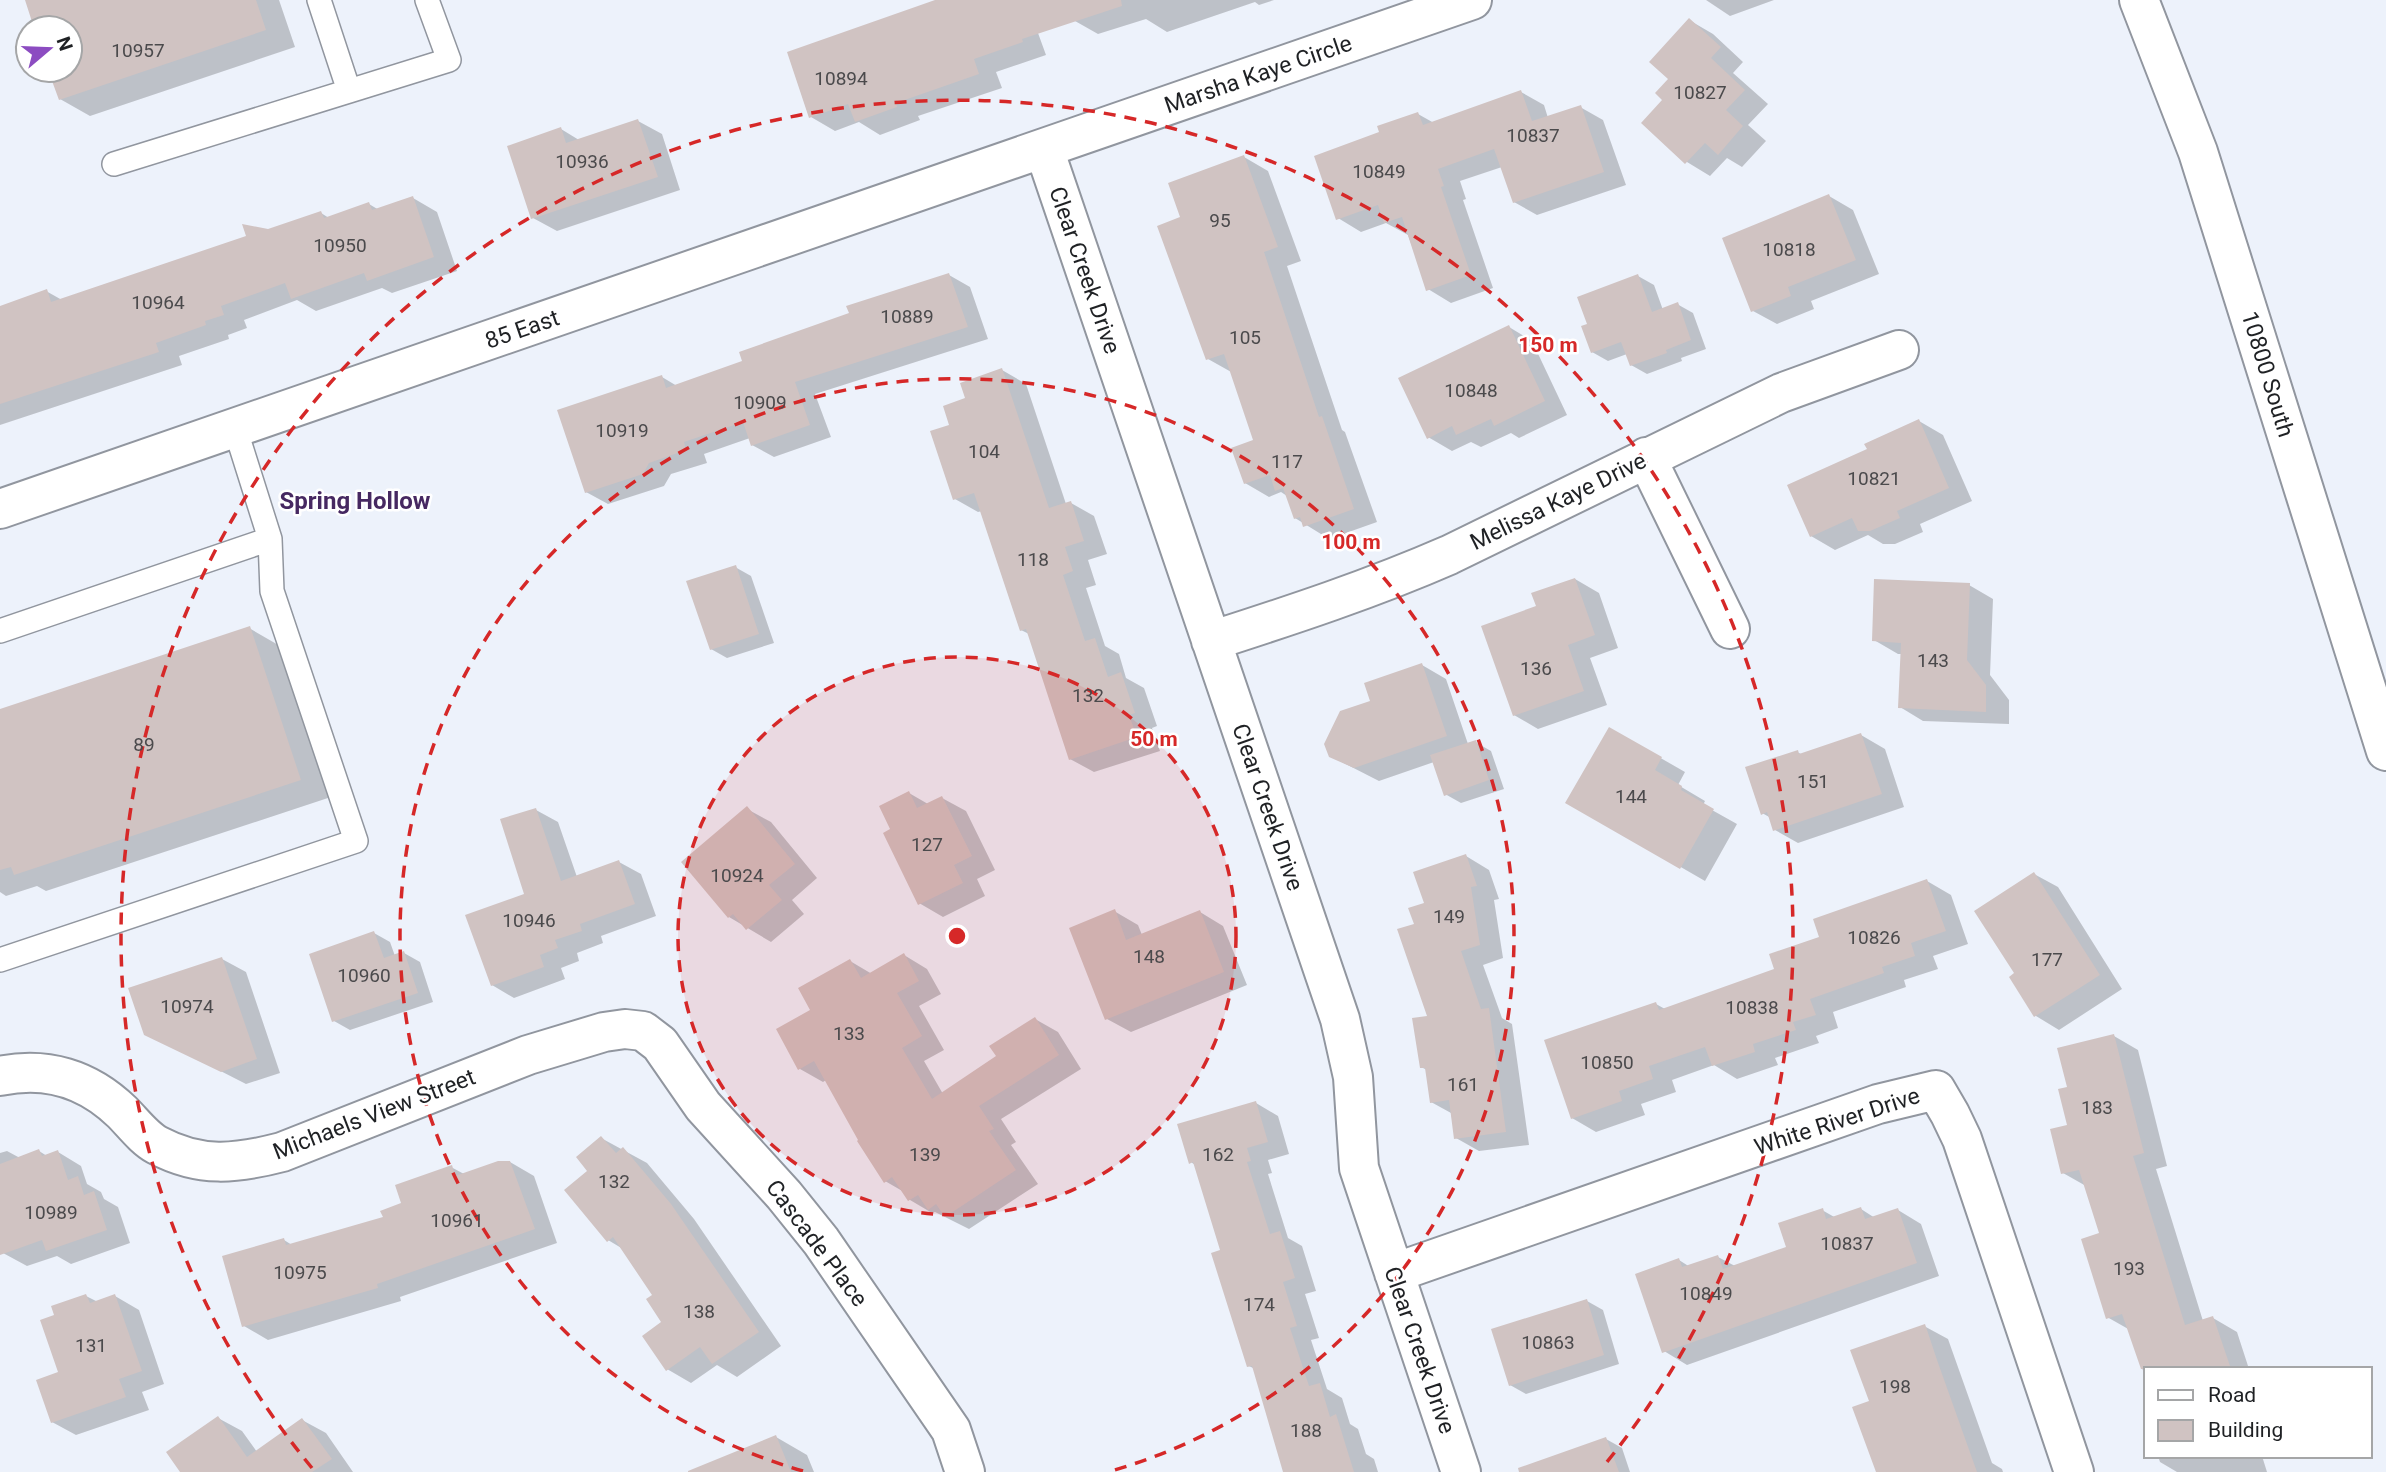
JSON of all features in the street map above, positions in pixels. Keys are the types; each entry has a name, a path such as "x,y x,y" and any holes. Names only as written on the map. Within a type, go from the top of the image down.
{"street":[{"name":"Marsha Kaye Circle","path":"1044,149 1472,0"},
{"name":"10800 South","path":"2139,0 2198,152 2386,751"},
{"name":"85 East","path":"0,509 1044,149"},
{"name":"Clear Creek Drive","path":"1044,149 1345,1038 1353,1077 1359,1168 1461,1472"},
{"name":"Melissa Kaye Drive","path":"1211,640 1327,604 1393,579 1461,549 1781,393 1899,350"},
{"path":"1647,457 1730,629"},
{"name":"Michaels View Street","path":"0,1076 20,1072 53,1073 85,1084 112,1102 154,1144 185,1157 217,1163 250,1160 282,1152 483,1071 584,1037 625,1029 643,1031"},
{"name":"Cascade Place","path":"643,1031 660,1044 703,1106 785,1195 821,1241 951,1430 965,1472"},
{"name":"White River Drive","path":"1394,1273 1878,1104 1936,1090 1962,1139 2074,1472"}],"lane":[{"path":"319,0 349,91"},
{"path":"114,164 449,60 427,0"},
{"path":"0,960 356,841 272,591 270,539 234,428"},
{"path":"0,631 270,539"}],"building":[{"path":"25,0 256,0 266,30 59,100 53,84 84,84 84,14 30,14"},
{"path":"935,0 1121,0 1122,6 1022,39 1023,42 974,59 979,74 896,103 897,107 855,122 848,104 809,118 787,52"},
{"path":"1689,18 1721,47 1711,58 1745,90 1726,110 1743,126 1718,155 1705,143 1685,164 1641,123 1662,100 1655,93 1668,79 1649,62"},
{"path":"1521,90 1532,121 1581,105 1604,172 1513,203 1494,149 1438,169 1444,186 1441,187 1471,275 1426,291 1402,217 1384,223 1378,205 1336,220 1314,156 1379,132 1377,126 1418,112 1423,125"},
{"path":"638,119 658,177 531,219 507,146 561,127 566,143"},
{"path":"1244,155 1278,247 1264,252 1319,417 1322,416 1354,509 1303,527 1300,517 1294,519 1283,488 1275,491 1270,475 1244,484 1231,448 1253,440 1224,354 1206,360 1157,226 1180,217 1168,183"},
{"path":"1829,194 1856,260 1788,287 1791,296 1751,312 1722,238"},
{"path":"413,196 434,257 367,281 364,273 291,299 285,283 221,306 224,315 205,321 206,325 156,343 159,352 0,404 0,306 47,289 51,302 246,236 242,224 268,229 321,211 324,218 369,202 372,210"},
{"path":"949,273 968,327 795,382 810,425 751,446 743,422 684,442 686,450 649,463 643,474 585,493 557,410 662,375 666,388 742,361 739,352 849,313 846,306"},
{"path":"1638,274 1652,312 1678,302 1691,340 1666,350 1667,353 1630,366 1621,342 1591,353 1581,326 1587,324 1577,297"},
{"path":"1509,325 1545,401 1494,426 1491,419 1456,435 1452,426 1427,439 1398,378"},
{"path":"1002,368 1049,508 1071,501 1084,541 1065,547 1073,571 1063,575 1085,641 1095,638 1108,677 1121,672 1135,713 1129,715 1137,737 1069,760 1026,629 1020,631 974,493 953,500 930,431 949,425 943,406 965,398 960,383"},
{"path":"1919,419 1949,488 1897,511 1900,518 1870,531 1858,531 1852,518 1810,537 1787,485 1867,449 1864,444"},
{"path":"736,565 759,634 710,650 686,581"},
{"path":"1575,578 1595,635 1568,645 1584,691 1513,716 1481,626 1536,606 1531,593"},
{"path":"1874,579 1970,583 1967,660 1986,685 1986,712 1898,708 1901,643 1872,641"},
{"path":"250,626 301,780 14,875 11,867 0,870 0,709"},
{"path":"1422,663 1447,736 1354,768 1329,757 1324,744 1340,711 1370,701 1364,683"},
{"path":"1609,727 1662,757 1655,770 1682,786 1681,790 1714,809 1680,869 1565,803"},
{"path":"1861,733 1882,794 1773,831 1767,812 1761,815 1745,767 1798,750 1799,754"},
{"path":"1476,740 1489,780 1444,796 1430,755"},
{"path":"909,791 917,808 942,796 972,856 954,865 963,883 918,905 883,833 890,829 879,806"},
{"path":"747,806 795,864 769,885 782,900 746,930 733,914 728,918 681,862"},
{"path":"536,808 561,881 619,860 635,904 580,924 582,931 555,940 558,948 540,955 544,967 491,986 465,915 524,894 500,819"},
{"path":"1466,854 1477,886 1471,887 1480,945 1461,951 1481,1009 1489,1008 1506,1132 1454,1139 1449,1100 1430,1103 1425,1068 1420,1068 1412,1018 1427,1016 1397,929 1414,924 1408,908 1424,903 1413,872"},
{"path":"2034,872 2100,975 2034,1017 2009,977 2014,973 1974,911"},
{"path":"1927,879 1946,931 1911,943 1915,956 1882,967 1884,973 1810,999 1816,1015 1793,1022 1796,1030 1753,1044 1755,1052 1712,1066 1705,1047 1649,1066 1653,1079 1619,1091 1622,1101 1571,1119 1544,1040 1656,1002 1659,1010 1774,969 1769,954 1819,937 1813,919"},
{"path":"1115,909 1126,940 1200,910 1224,972 1105,1020 1069,928"},
{"path":"374,931 384,958 404,951 418,993 332,1022 309,954"},
{"path":"904,953 919,981 897,993 922,1036 902,1048 932,1099 996,1056 989,1046 1035,1017 1059,1055 979,1106 994,1129 989,1131 1016,1170 945,1217 936,1204 928,1210 918,1195 908,1201 892,1177 884,1183 857,1141 814,1061 798,1070 776,1029 810,1010 798,988 850,959 861,978"},
{"path":"222,957 257,1059 221,1072 144,1035 128,988"},
{"path":"2114,1034 2144,1153 2133,1156 2185,1325 2213,1316 2230,1367 2141,1369 2122,1314 2106,1319 2081,1239 2099,1233 2079,1170 2061,1174 2050,1129 2067,1125 2058,1089 2067,1087 2057,1048"},
{"path":"1256,1101 1268,1142 1247,1148 1251,1161 1247,1162 1270,1234 1280,1231 1295,1278 1283,1282 1297,1326 1290,1328 1309,1386 1320,1383 1330,1417 1336,1414 1354,1472 1283,1472 1252,1366 1247,1367 1211,1253 1220,1250 1193,1162 1189,1164 1177,1124"},
{"path":"601,1136 616,1153 623,1147 671,1204 759,1332 712,1364 700,1347 666,1371 642,1336 661,1322 646,1299 652,1295 613,1237 607,1242 564,1190 587,1171 576,1157"},
{"path":"39,1149 42,1156 58,1150 68,1180 78,1176 84,1195 94,1191 107,1230 46,1251 42,1240 0,1255 0,1164"},
{"path":"498,1161 510,1161 535,1229 377,1284 378,1288 242,1327 222,1256 284,1238 286,1245 383,1217 380,1211 401,1203 395,1185 452,1165 455,1176"},
{"path":"1861,1207 1865,1219 1898,1208 1917,1263 1662,1353 1635,1274 1679,1258 1682,1267 1718,1255 1723,1269 1786,1247 1778,1223 1823,1208 1826,1219"},
{"path":"86,1294 90,1303 115,1294 142,1371 119,1379 126,1397 51,1423 36,1380 58,1372 40,1320 54,1315 51,1306"},
{"path":"1587,1299 1604,1355 1509,1386 1491,1329"},
{"path":"1925,1324 1977,1472 1876,1472 1852,1407 1869,1401 1850,1350"},
{"path":"218,1416 247,1457 302,1418 332,1459 312,1472 180,1472 166,1452"},
{"path":"776,1435 791,1472 688,1472 688,1471"},
{"path":"1606,1437 1619,1472 1519,1472 1518,1468"}],"district":[{"name":"Spring Hollow","path":"355,501"}]}
